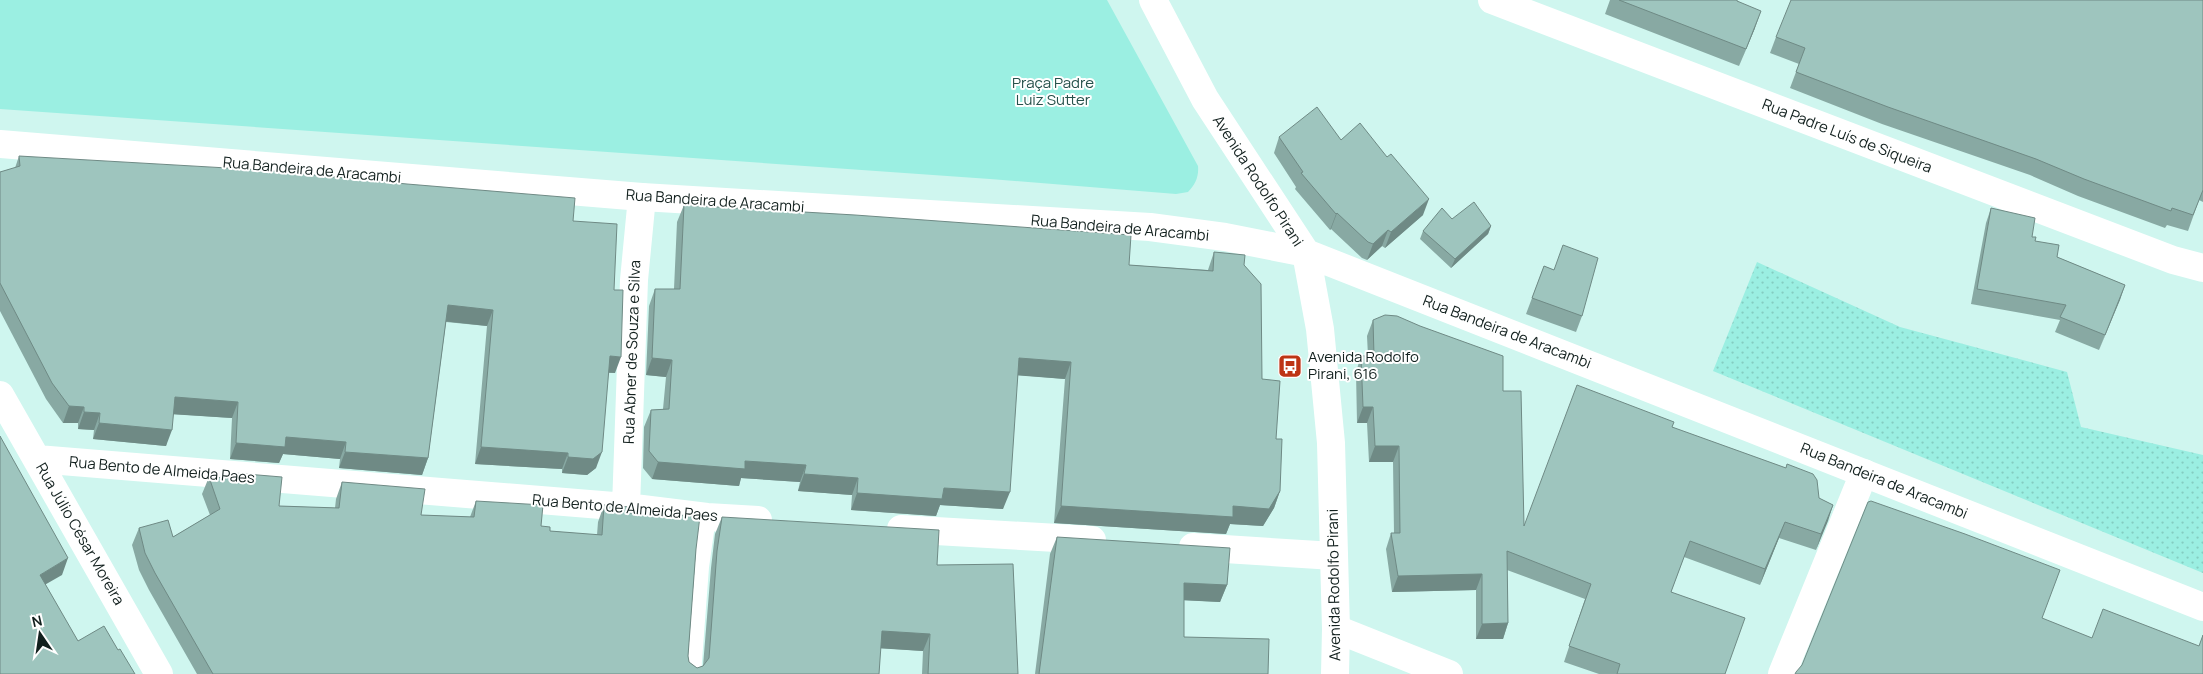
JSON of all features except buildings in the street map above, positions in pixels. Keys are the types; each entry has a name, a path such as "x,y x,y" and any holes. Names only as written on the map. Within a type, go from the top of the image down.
{"street":[{"name":"Avenida Rodolfo Pirani","path":"1153,0 1205,99 1306,253 1320,329 1331,443 1336,629 1335,674"},
{"name":"Rua Padre Luís de Siqueira","path":"1492,0 2173,260 2203,268"},
{"name":"Rua Bandeira de Aracambi","path":"0,144 642,197 1150,227 1225,237 1306,253 2203,607"},
{"name":"Rua Abner de Souza e Silva","path":"626,507 634,280 642,197"},
{"name":"Rua Júlio César Moreira","path":"0,395 159,674"},
{"name":"Rua Bento de Almeida Paes","path":"37,459 626,507 707,517 787,522"},
{"path":"1782,674 1864,473"},
{"path":"876,527 1115,542"},
{"path":"1165,545 1334,556"},
{"path":"1336,629 1449,674"}],"lane":[{"path":"692,674 700,567 707,517"}],"green space":[{"name":"Praça Padre Luiz Sutter","path":"0,0 1107,0 1198,166 1198,174 1195,184 1188,192 1176,194 990,179 0,109"},
{"path":"1757,262 1900,327 2067,372 2081,427 2203,455 2203,573 1713,371"}],"place":[{"name":"Avenida Rodolfo Pirani, 616","path":"1290,366"}]}
